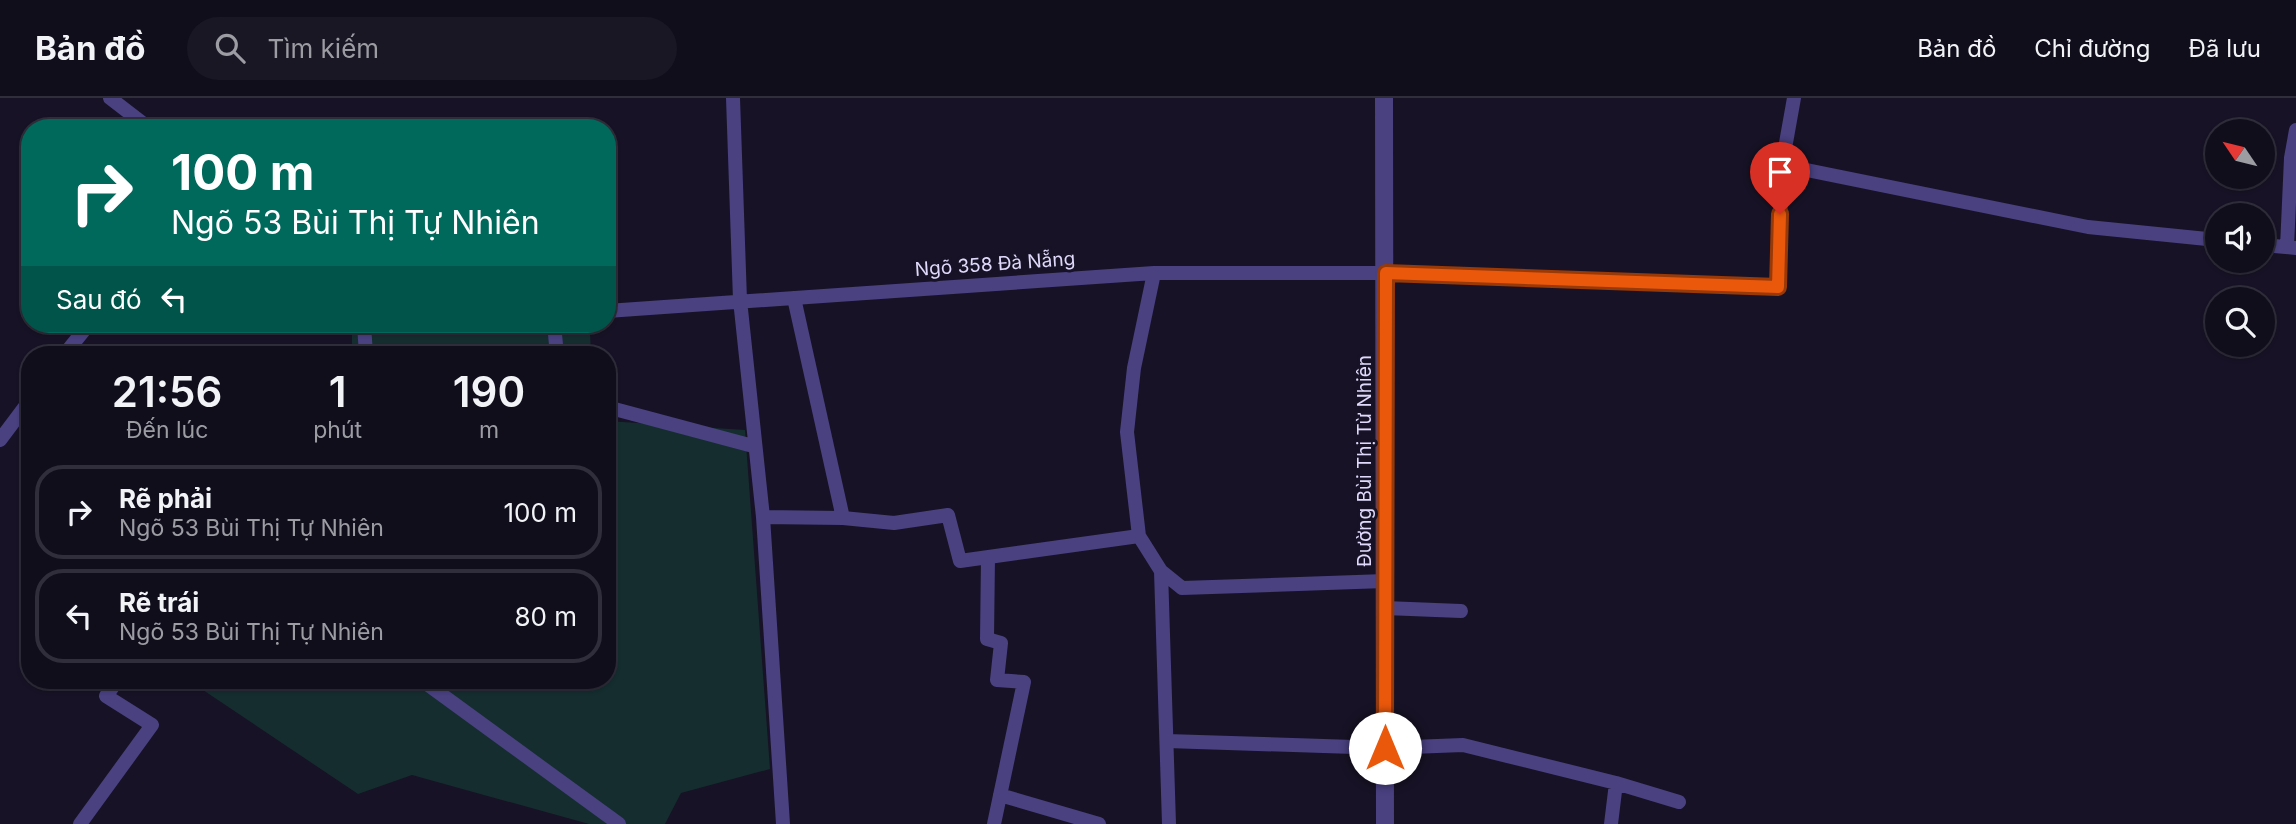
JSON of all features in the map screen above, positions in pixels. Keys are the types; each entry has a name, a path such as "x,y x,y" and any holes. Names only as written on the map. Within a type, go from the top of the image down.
{"street":[{"name":"Đường Bùi Thị Từ Nhiên","path":"1384,98 1385,824"}],"lane":[{"path":"110,98 137,119"},
{"path":"733,98 740,300 753,446 763,517 783,824"},
{"path":"1794,98 1782,165 2088,227 2205,239"},
{"path":"2292,247 2296,130"},
{"name":"Ngõ 358 Đà Nẵng","path":"616,310 1154,274 1386,273 1778,287 1782,165"},
{"path":"1154,274 1134,368 1127,432 1139,536 1161,571 1182,588 1385,581"},
{"path":"794,298 843,518"},
{"path":"616,409 753,446"},
{"path":"0,440 21,412"},
{"path":"763,517 843,518 894,523 948,515 960,561 1139,536"},
{"path":"988,557 987,639 1000,643 997,680 1024,682 994,824"},
{"path":"1161,571 1169,824"},
{"path":"1385,608 1461,611"},
{"path":"81,824 152,725 106,696 111,689"},
{"path":"434,689 619,824"},
{"path":"1167,741 1385,748 1464,745 1616,783 1679,802"},
{"path":"1611,824 1616,783"},
{"path":"1000,795 1098,824"}],"green space":[{"path":"352,333 590,333 591,346 352,346"},
{"path":"616,422 745,430 770,769 681,793 665,824 589,824 412,775 358,794 203,690 616,689"}],"route":[{"path":"1385,748 1386,273 1778,287 1780,214"}]}
